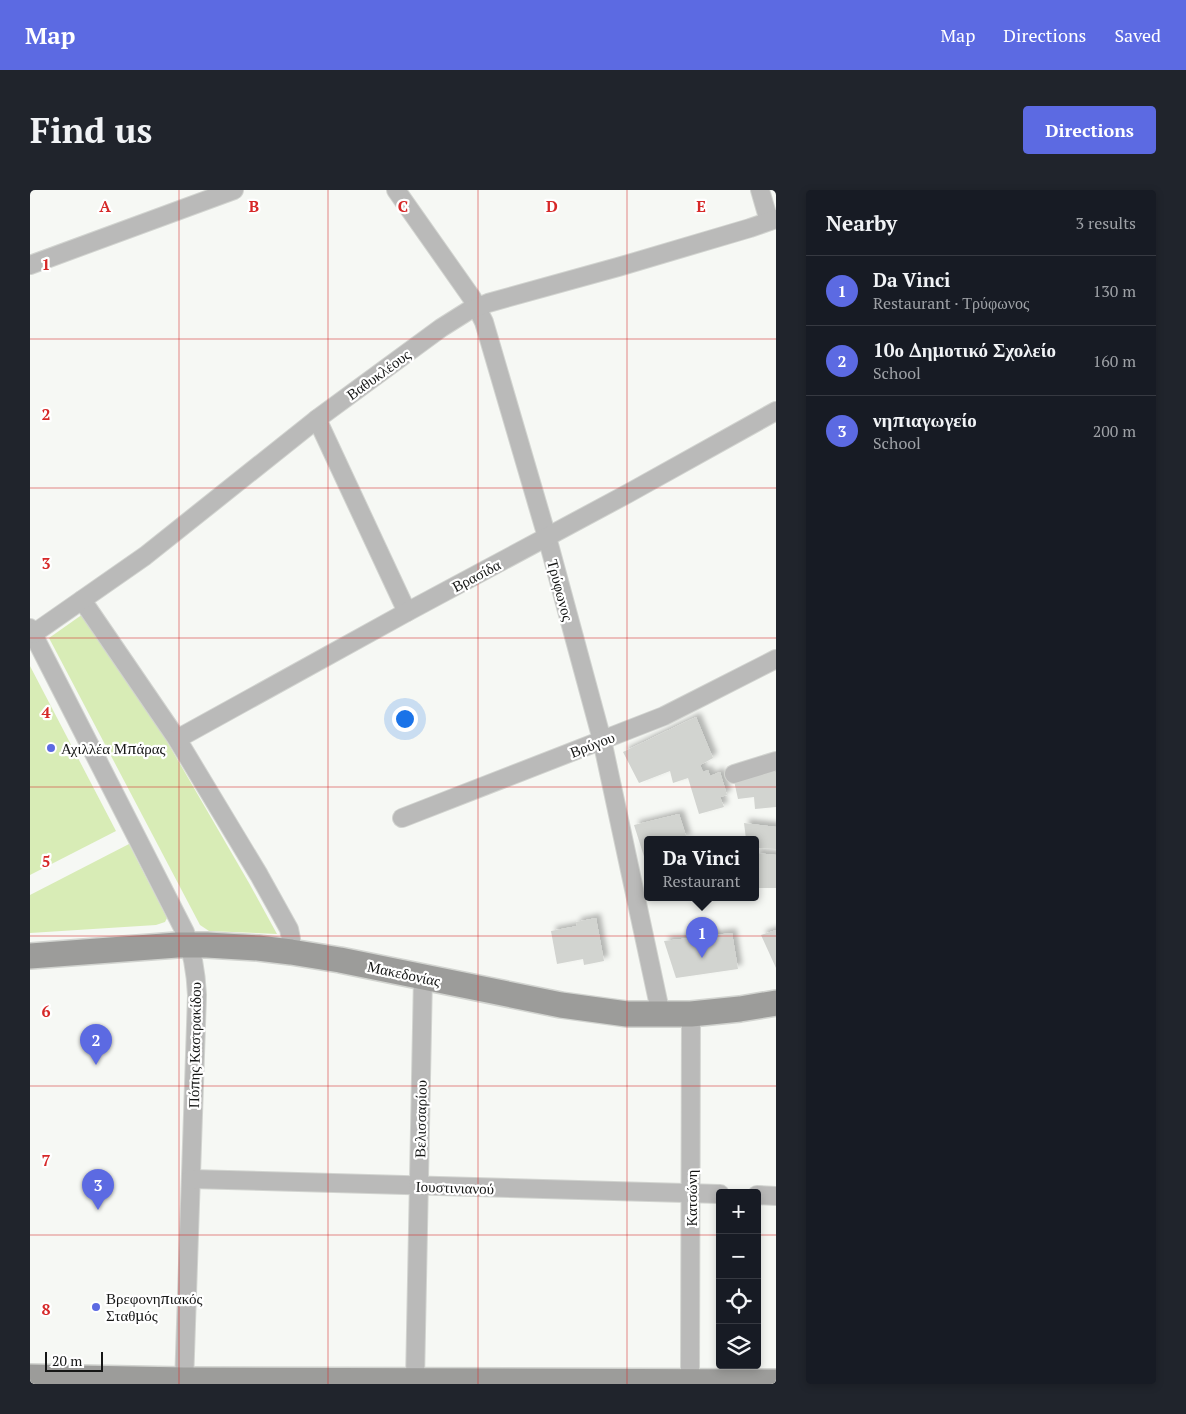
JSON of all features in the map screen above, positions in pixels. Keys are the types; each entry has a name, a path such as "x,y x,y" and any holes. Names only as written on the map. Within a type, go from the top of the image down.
{"street":[{"path":"30,265 234,190"},
{"name":"Τρύφωνος","path":"396,190 477,307 484,322 547,538 602,740 661,1015"},
{"path":"760,190 773,220"},
{"name":"Βαθυκλέους","path":"31,631 82,600 145,556 317,419 458,316 477,307 643,260 773,220"},
{"name":"Βρασίδα","path":"177,739 776,411"},
{"path":"317,419 407,612"},
{"path":"82,600 177,739 285,920 291,938 291,952"},
{"name":"Πόπης Καστρακίδου","path":"31,631 185,932 194,961 197,995 184,1382"},
{"name":"Βρύγου","path":"402,818 664,716 776,658"},
{"path":"734,774 776,761"},
{"name":"Μακεδονίας","path":"30,956 190,945 258,948 340,960 561,1005 605,1012 661,1015 691,1014 776,1003"},
{"name":"Βελισσαρίου","path":"414,1381 423,977"},
{"name":"Κατσώνη","path":"690,1382 691,1014"},
{"name":"Ιουστινιανού","path":"190,1179 716,1194"},
{"path":"761,1196 776,1196"},
{"path":"30,1377 184,1382 776,1382"}],"green space":[{"path":"83,614 165,738 277,934 209,931 200,925 49,638"},
{"name":"Αχιλλέα Μπάρας","path":"30,666 116,831 30,875"},
{"path":"129,844 167,918 165,922 156,925 30,933 30,895"}],"building":[{"path":"696,717 713,758 700,765 703,772 708,770 710,776 720,772 727,795 720,797 724,807 699,814 688,778 673,783 670,771 639,783 623,752"},
{"path":"776,772 776,807 755,809 754,797 738,799 734,781 756,773"},
{"path":"679,814 686,836 644,836 644,856 634,825"},
{"path":"744,823 776,827 776,849 759,848 759,836 746,836"},
{"path":"759,853 776,855 776,888 759,888"},
{"path":"596,918 604,961 584,965 583,959 557,964 551,931 577,926 576,922"},
{"path":"776,930 776,968 761,935"},
{"path":"732,933 738,969 676,978 664,941"}],"place":[{"name":"Αχιλλέα Μπάρας","path":"51,748"},
{"name":"Da Vinci","path":"702,958"},
{"name":"10ο Δημοτικό Σχολείο","path":"96,1065"},
{"name":"νηπιαγωγείο","path":"98,1210"},
{"name":"Βρεφονηπιακός Σταθμός","path":"96,1307"}]}
